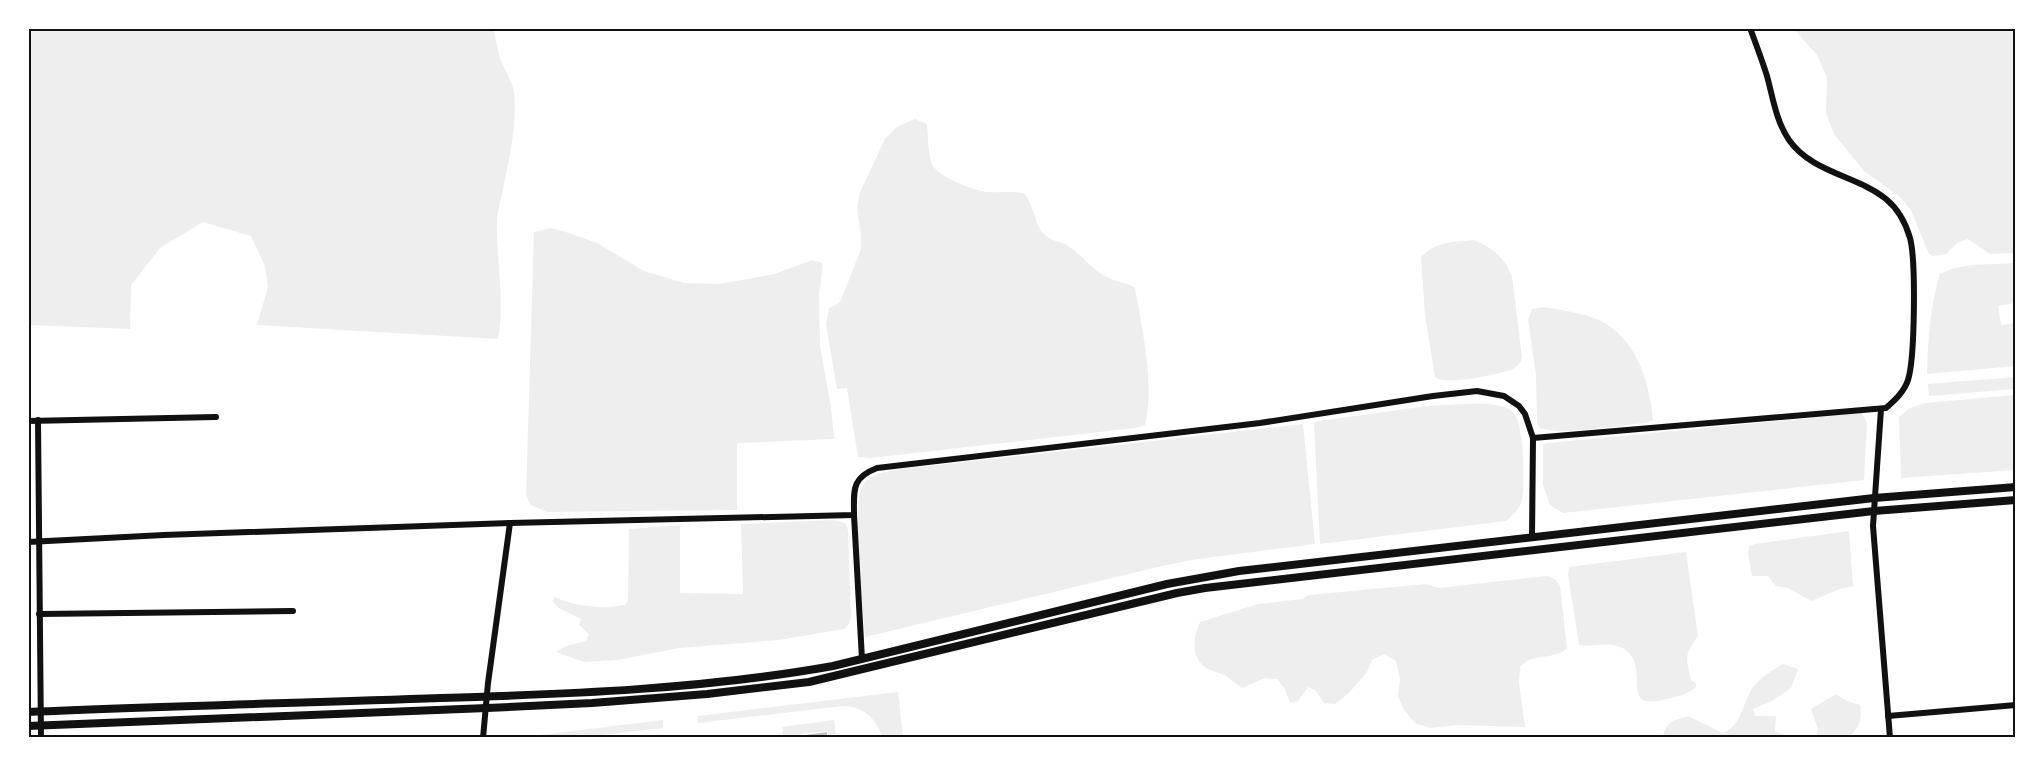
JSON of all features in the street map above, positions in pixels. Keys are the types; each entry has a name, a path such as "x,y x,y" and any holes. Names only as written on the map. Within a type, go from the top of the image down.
{"main road":[{"path":"28,712 488,697 704,684 777,676 833,666 1167,584 1239,571 1874,498 2016,487"},
{"path":"28,726 487,708 681,697 809,681 1205,588 1874,511 2016,500"}],"street":[{"path":"1533,438 1881,409 1886,408 1902,391 1910,370 1913,265 1907,229 1902,218 1886,199 1808,159 1789,140 1778,121 1764,67 1750,28"},
{"path":"862,658 854,492 856,483 867,471 877,468 1260,423 1456,393 1485,392 1511,400 1525,414 1533,438 1532,538"},
{"path":"1881,409 1874,511 1890,738"},
{"path":"28,421 216,417"},
{"path":"38,420 41,738"},
{"path":"28,542 510,523 854,514"},
{"path":"483,738 510,523"},
{"path":"39,614 293,611"},
{"path":"1888,716 2016,705"}],"shaded area":[{"path":"29,28 493,29 501,60 513,88 515,104 509,162 497,220 501,310 498,339 257,325 268,287 265,266 251,236 203,222 160,248 131,285 130,329 29,325"},
{"path":"1794,29 2015,29 2015,253 1990,254 1968,239 1957,243 1946,254 1932,256 1928,252 1911,210 1899,196 1864,171 1834,134 1826,113 1827,77 1817,55"},
{"path":"915,119 927,124 931,162 939,172 955,182 980,191 1024,193 1038,226 1046,236 1071,248 1103,275 1135,288 1148,375 1148,410 1145,425 871,458 858,457 847,388 837,389 826,325 829,308 841,300 861,249 857,208 860,192 885,139 897,127"},
{"path":"551,228 597,243 644,271 684,283 719,284 775,274 812,260 823,263 819,295 820,346 834,439 737,443 737,510 547,512 531,505 526,496 534,232"},
{"path":"1474,240 1498,254 1512,277 1522,358 1516,367 1507,371 1473,378 1440,379 1435,377 1425,315 1421,257 1439,245"},
{"path":"2015,263 2015,303 1998,306 2001,325 2015,323 2015,366 1927,374 1930,323 1940,274 1967,266"},
{"path":"1544,307 1592,317 1617,332 1634,353 1640,366 1649,393 1653,420 1645,423 1562,431 1540,428 1537,423 1536,375 1528,320 1532,309"},
{"path":"2015,377 2015,389 1929,396 1928,384"},
{"path":"2015,395 2015,470 1901,478 1899,417 1910,408 1926,403"},
{"path":"1489,404 1503,407 1513,412 1517,418 1523,453 1523,491 1520,506 1512,516 1506,521 1320,544 1314,423 1427,406"},
{"path":"1862,413 1867,423 1864,480 1563,513 1550,505 1543,485 1543,445 1548,443"},
{"path":"1303,424 1315,544 1198,559 1162,566 865,637 858,537 859,499 864,484 875,475 893,470"},
{"path":"833,520 845,523 848,530 851,617 844,629 779,640 679,648 617,660 584,662 556,652 566,646 586,641 589,634 579,625 581,619 559,608 552,601 555,597 580,605 598,607 625,605 628,600 629,529 680,525 680,593 743,594 741,524"},
{"path":"1849,531 1853,586 1811,601 1788,588 1776,586 1768,576 1752,576 1748,555 1749,547 1755,544"},
{"path":"1686,552 1698,636 1688,652 1687,661 1691,680 1696,683 1696,687 1674,697 1652,702 1643,700 1637,688 1634,661 1629,653 1623,648 1611,645 1579,645 1568,574 1569,567"},
{"path":"1547,576 1556,580 1560,586 1567,648 1556,654 1525,662 1520,667 1519,683 1525,727 1458,725 1431,728 1415,723 1404,710 1398,696 1400,679 1396,661 1384,654 1372,660 1367,672 1348,694 1335,704 1324,703 1315,690 1308,687 1298,701 1290,703 1285,689 1277,679 1265,678 1242,688 1226,676 1202,665 1196,654 1195,641 1200,622 1258,604 1302,599 1309,595 1426,584 1439,588"},
{"path":"1783,664 1798,669 1791,688 1772,701 1753,709 1755,716 1776,716 1775,731 1790,737 1663,737 1668,725 1688,716 1723,733 1730,729 1739,717 1751,690 1765,675"},
{"path":"898,692 903,737 882,737 873,719 863,711 843,706 698,723 698,716"},
{"path":"1836,694 1860,705 1861,715 1858,726 1849,737 1816,737 1818,729 1811,709"},
{"path":"663,720 663,728 586,737 523,737"},
{"path":"834,720 836,734 828,735 827,731 801,734 801,737 783,736 782,727"}],"building":[{"path":"827,732 827,738 798,738 798,736"}]}
